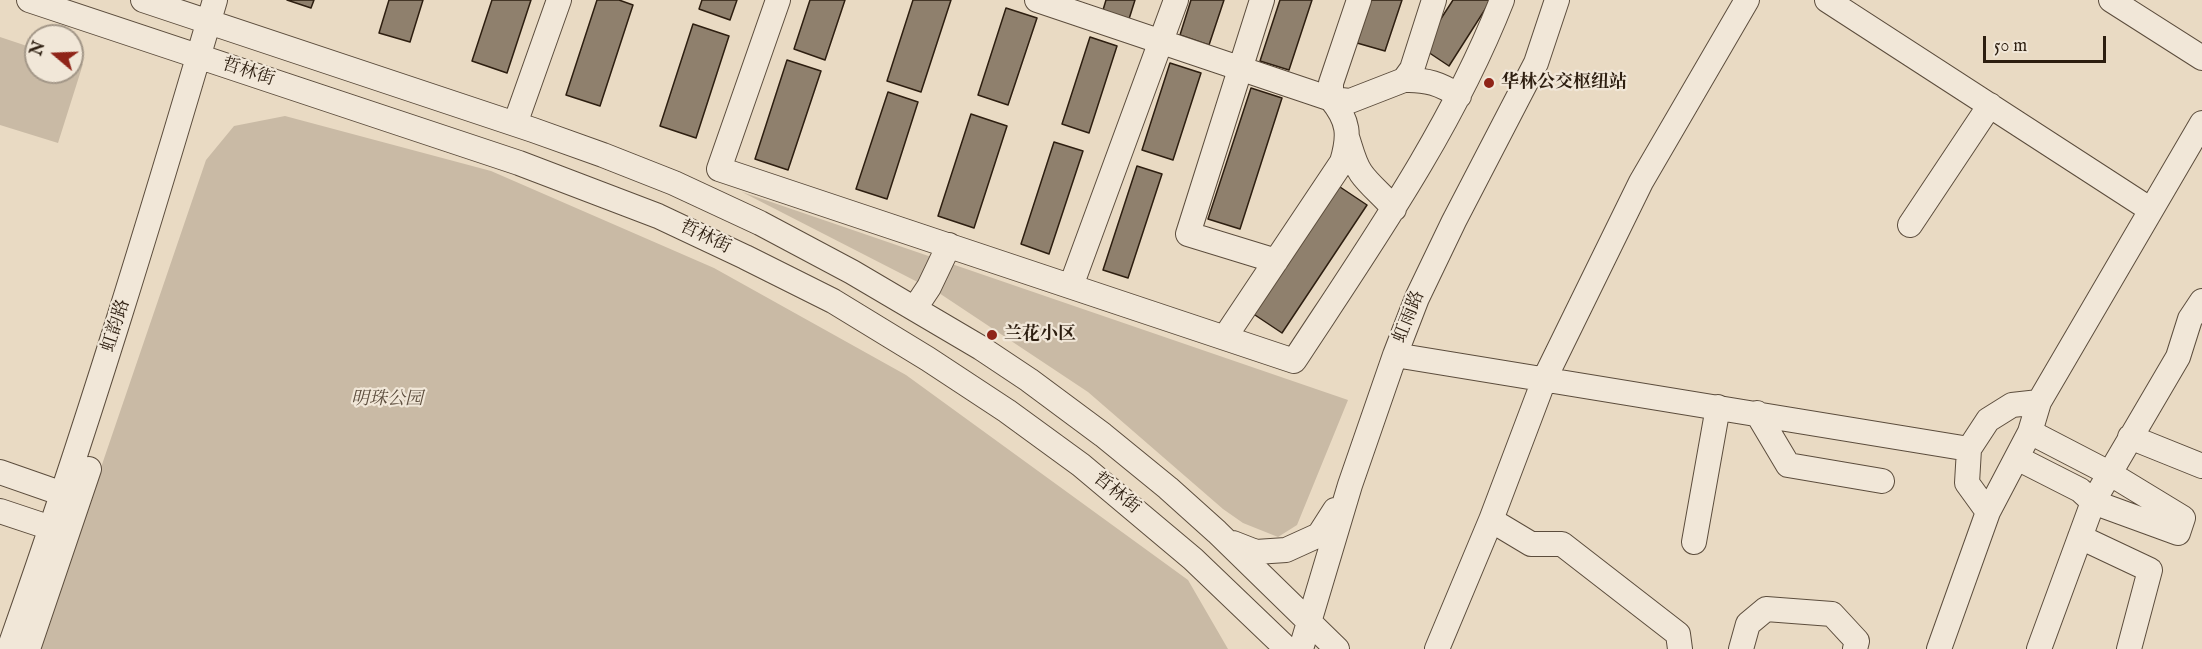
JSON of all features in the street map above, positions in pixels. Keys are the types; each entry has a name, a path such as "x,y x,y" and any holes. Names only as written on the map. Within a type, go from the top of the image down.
{"street":[{"name":"哲林街","path":"29,0 591,189 658,216 833,301 1007,411 1081,465 1193,559 1287,649"},
{"name":"哲林街","path":"143,0 216,16 603,155 674,183 760,223 915,308 1029,380 1103,435 1168,488 1224,538 1337,649"},
{"name":"虹韵路","path":"28,649 96,448 162,239 216,16 232,0"},
{"path":"515,124 559,0"},
{"path":"778,0 719,169 1294,361 1394,209 1459,96 1502,0"},
{"path":"1037,0 1088,8 1162,42 1331,99 1350,101 1404,80 1420,79 1444,87 1459,96"},
{"path":"1071,286 1176,0"},
{"path":"1262,0 1188,234 1276,261"},
{"path":"1359,0 1331,83 1331,99 1342,112 1361,173 1394,209"},
{"path":"1404,80 1412,69 1434,0"},
{"name":"虹雨路","path":"1301,649 1350,485 1417,298 1536,63 1557,0"},
{"path":"1437,649 1491,520 1544,380 1641,182 1747,0"},
{"path":"1827,0 2151,210"},
{"path":"2111,0 2202,58"},
{"name":"虹韵路","path":"9,649 63,494 146,235 206,59"},
{"path":"1225,337 1342,162 1347,146 1349,115 1361,98"},
{"path":"1910,225 1990,105"},
{"path":"1939,649 1988,512 2030,432 2039,402 2200,130"},
{"path":"915,308 929,287 949,245"},
{"path":"2039,649 2092,502 2178,357 2190,319 2202,301"},
{"path":"1395,355 1969,449"},
{"path":"1988,512 1967,483 1969,449 1988,420 2012,405 2039,402"},
{"path":"1694,542 1718,407"},
{"path":"1757,413 1788,465 1882,481"},
{"path":"2017,458 2080,490 2092,502 2178,533 2183,518 2109,473 2030,432"},
{"path":"2130,437 2202,466"},
{"path":"0,472 63,494"},
{"path":"1224,538 1241,548 1256,552 1286,550 1319,535 1350,485"},
{"path":"0,511 51,528"},
{"path":"1491,520 1531,544 1562,544 1678,634 1680,649"},
{"path":"2080,537 2150,570 2129,649"},
{"path":"1741,649 1748,624 1766,609 1832,614 1857,641 1855,649"}],"green space":[{"path":"0,37 24,45 24,84 77,84 58,143 0,125"},
{"name":"明珠公园","path":"285,116 491,171 714,268 906,375 1188,580 1228,649 39,649 206,160 234,126"},
{"path":"742,192 1348,400 1297,525 1278,537 1243,523 1223,509 1088,392 939,293"}],"building":[{"path":"287,0 314,0 311,8"},
{"path":"389,0 423,0 410,42 379,33"},
{"path":"492,0 531,0 507,73 472,61"},
{"path":"597,0 619,0 633,5 600,106 566,95"},
{"path":"702,0 737,0 730,20 699,9"},
{"path":"810,0 845,0 825,60 794,49"},
{"path":"913,0 951,0 921,92 887,81"},
{"path":"1106,0 1135,0 1129,19 1103,10"},
{"path":"1191,0 1224,0 1209,45 1180,35"},
{"path":"1280,0 1312,0 1289,70 1260,61"},
{"path":"1371,0 1402,0 1385,51 1357,43"},
{"path":"1453,0 1491,0 1449,66 1422,48"},
{"path":"1006,8 1037,18 1008,105 978,95"},
{"path":"693,24 729,36 696,138 660,126"},
{"path":"1090,37 1117,46 1089,133 1062,124"},
{"path":"787,60 821,71 788,170 755,159"},
{"path":"1170,63 1201,73 1173,160 1142,150"},
{"path":"1251,88 1282,98 1240,229 1208,219"},
{"path":"888,92 918,102 887,199 856,189"},
{"path":"971,114 1007,126 974,228 938,216"},
{"path":"1054,142 1083,151 1049,254 1021,244"},
{"path":"1137,166 1162,174 1128,278 1103,270"},
{"path":"1337,185 1367,205 1282,333 1252,313"}],"place":[{"name":"华林公交枢纽站","path":"1489,83"},
{"name":"兰花小区","path":"992,335"}]}
